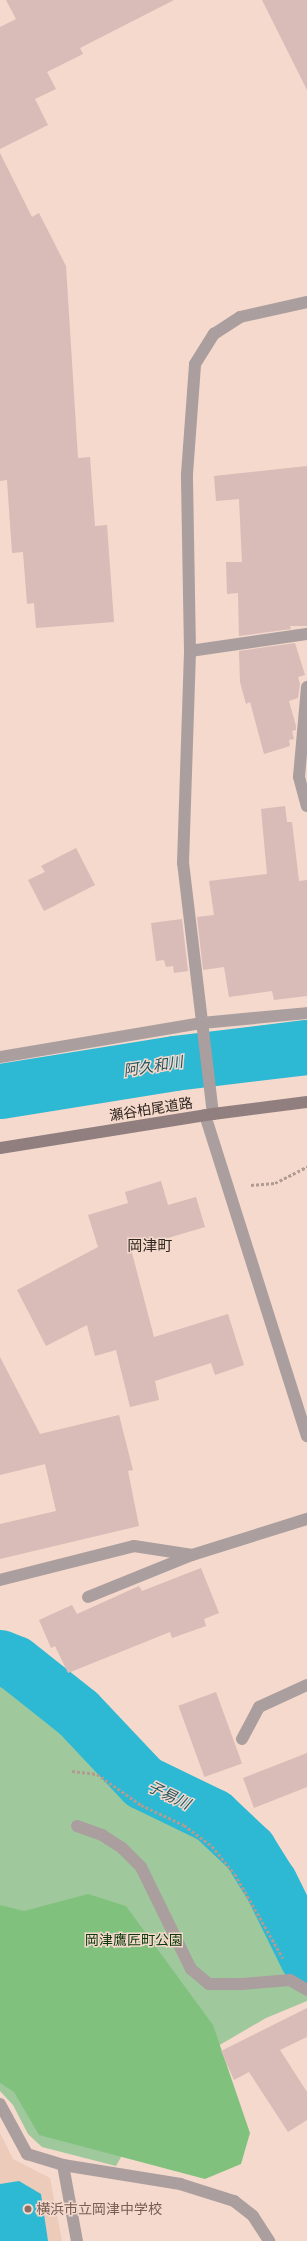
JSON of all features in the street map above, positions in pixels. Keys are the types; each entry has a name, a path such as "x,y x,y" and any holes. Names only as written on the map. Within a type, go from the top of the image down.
{"main road":[{"name":"瀬谷柏尾道路","path":"0,1148 209,1114 307,1102"}],"street":[{"path":"307,302 240,317 214,334 194,364 187,474 190,651 183,863 210,1087 209,1114 225,1184 307,1436"},
{"path":"190,651 307,634"},
{"path":"307,688 299,777 307,806"},
{"path":"0,1057 307,1013"},
{"path":"88,1598 192,1555 307,1519"},
{"path":"0,1580 134,1546 192,1555"},
{"path":"242,1739 259,1707 307,1685"},
{"path":"77,1826 102,1835 122,1848 141,1867 191,1969 209,1984 242,1984 290,1980 307,1990"},
{"path":"0,2104 27,2154 63,2165 180,2184 234,2201 252,2216 269,2241"},
{"path":"63,2165 77,2241"}],"path":[{"path":"225,1184 275,1183 307,1168"},
{"path":"72,1771 97,1774 141,1805 184,1825 212,1846 235,1874 284,1960"}],"shaded area":[{"name":"横浜市立岡津中学校","path":"0,2133 13,2159 50,2178 62,2241 0,2241"}],"green space":[{"name":"岡津鷹匠町公園","path":"0,1667 41,1695 137,1791 223,1836 260,1885 307,1978 307,2001 266,2018 192,2061 151,2104 116,2166 42,2147 28,2134 13,2105 0,2091"},
{"path":"88,1894 126,1906 213,2025 250,2133 241,2164 205,2179 39,2135 14,2092 0,2083 0,1905 24,1911"}],"water":[{"path":"19,2181 41,2194 48,2241 0,2241 0,2184"}],"building":[{"path":"6,0 174,0 80,48 83,54 47,72 56,89 35,99 48,125 0,149 0,27 16,19"},
{"path":"262,0 307,0 307,90"},
{"path":"0,153 32,217 39,213 66,266 78,458 90,457 95,526 107,525 114,622 36,628 34,603 27,604 23,552 12,553 7,480 0,481"},
{"path":"307,466 307,626 290,626 291,629 239,636 238,593 227,594 226,562 242,562 239,499 216,501 214,476"},
{"path":"295,643 305,675 298,677 300,684 298,698 289,701 296,726 296,730 292,731 294,739 289,740 290,746 264,754 250,702 246,704 240,682 239,651"},
{"path":"285,806 287,822 292,822 299,881 307,880 307,996 274,1000 272,991 229,997 224,967 203,970 197,917 214,915 209,881 267,874 261,809"},
{"path":"76,848 95,885 44,911 28,880 45,872 41,866"},
{"path":"182,919 188,971 174,973 173,966 166,967 164,960 156,961 151,923"},
{"path":"161,1181 168,1205 196,1197 205,1227 131,1249 154,1337 228,1314 244,1365 215,1375 211,1363 155,1381 159,1400 130,1407 116,1350 95,1356 87,1325 46,1346 17,1290 98,1247 88,1215 128,1203 125,1192"},
{"path":"0,1357 40,1434 119,1415 133,1470 128,1471 139,1526 0,1559 0,1524 56,1511 45,1464 0,1475"},
{"path":"201,1568 219,1613 204,1619 206,1626 172,1638 170,1632 68,1673 55,1646 51,1648 39,1620 72,1605 77,1614 139,1586 142,1591"},
{"path":"216,1692 242,1763 204,1777 178,1706"},
{"path":"307,1753 307,1787 254,1808 243,1778"},
{"path":"307,2008 307,2037 280,2050 307,2092 307,2120 288,2132 249,2072 234,2080 221,2051"}],"waterway":[{"name":"阿久和川","path":"0,1091 174,1063 307,1047"},
{"name":"子易川","path":"0,1657 15,1663 78,1713 143,1782 213,1816 249,1850 270,1883 307,1958"}],"place":[{"name":"横浜市立岡津中学校","path":"28,2209"}],"district":[{"name":"岡津町","path":"150,1246"}]}
